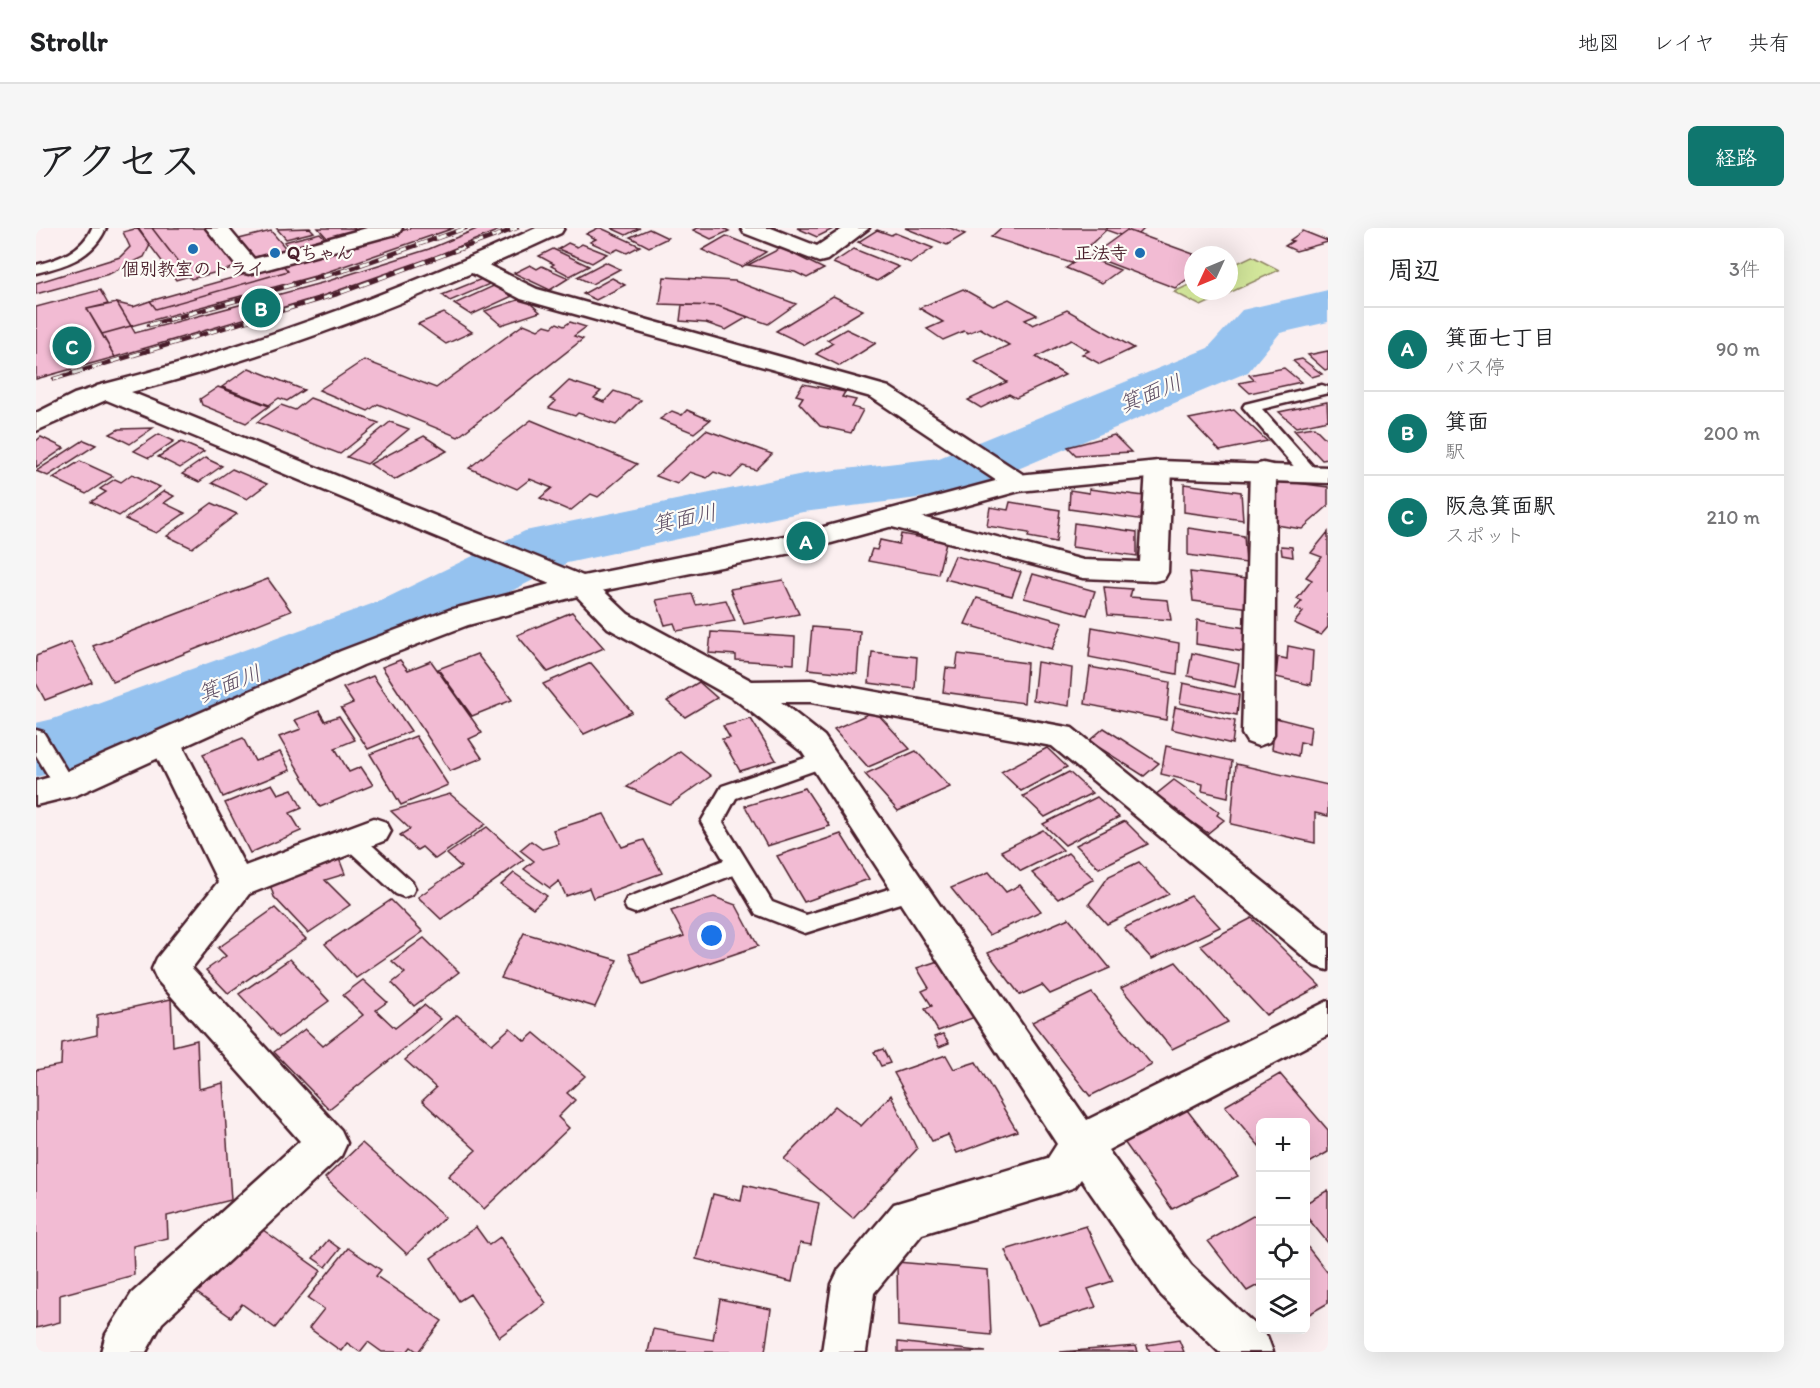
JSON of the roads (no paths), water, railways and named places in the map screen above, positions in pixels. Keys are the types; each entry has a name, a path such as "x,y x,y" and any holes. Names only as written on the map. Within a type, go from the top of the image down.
{"street":[{"path":"217,228 249,267 391,228"},
{"path":"36,423 83,399 106,391 177,375 292,335 474,265 553,228"},
{"path":"752,228 819,255 858,228"},
{"path":"474,265 529,294 880,392 938,428 1018,483"},
{"path":"106,391 581,586 618,621 747,692 813,744 1080,1144 1176,1280 1251,1352"},
{"path":"52,783 166,743 352,658 459,617 581,586 806,541 1018,483 1158,469 1263,471 1319,475"},
{"path":"891,518 1083,569 1154,572 1158,469"},
{"path":"1258,734 1263,471"},
{"path":"747,692 811,691 1060,736 1328,955"},
{"path":"166,743 237,884"},
{"path":"126,1351 147,1308 327,1143 170,969 237,884 363,836"},
{"path":"844,1352 854,1284 909,1218 1061,1173 1080,1144 1328,1017"}],"lane":[{"path":"36,269 82,251 96,237 99,228"},
{"path":"1319,475 1251,407 1322,390"},
{"path":"36,737 52,783"},
{"path":"823,760 729,792 712,822 764,908 805,924 911,891"},
{"path":"363,836 404,888"},
{"path":"635,904 738,864"}],"waterway":[{"name":"箕面川","path":"36,750 62,745 404,617 548,546 803,493 951,475 1228,360 1261,321 1328,306"}],"railway":[{"path":"149,325 349,269 466,228"},
{"path":"54,379 337,294 517,228"}],"place":[{"name":"個別教室のトライ","path":"193,249"},
{"name":"Qちゃん","path":"275,253"},
{"name":"正法寺","path":"1140,253"},
{"name":"箕面","path":"261,308"},
{"name":"阪急箕面駅","path":"72,346"},
{"name":"箕面七丁目","path":"806,541"}]}
